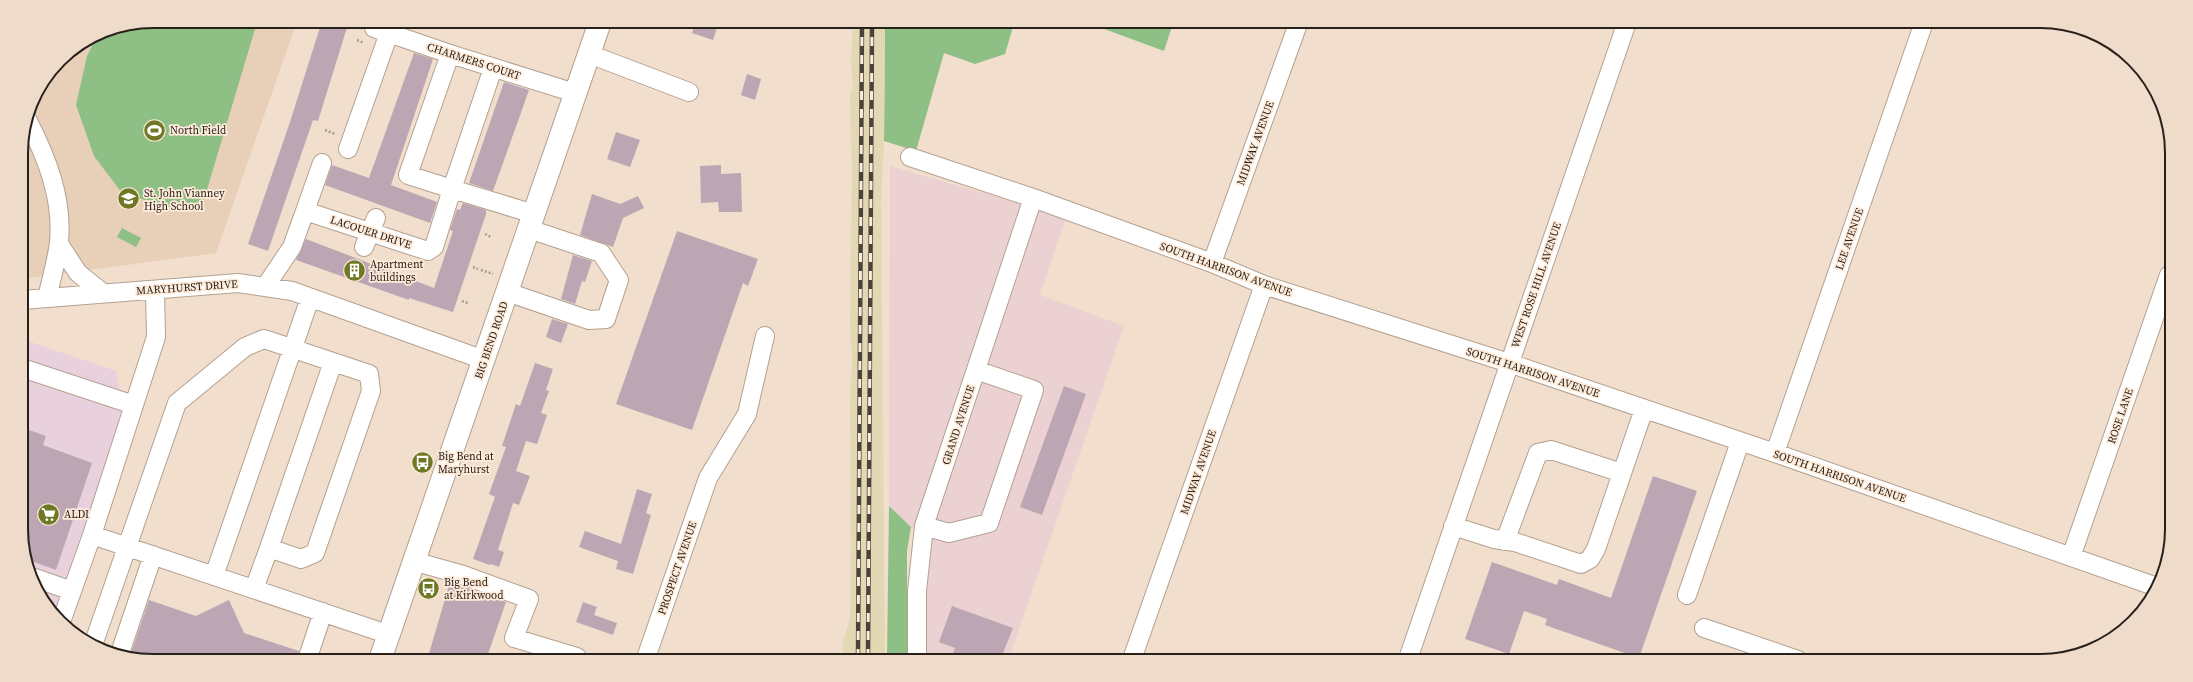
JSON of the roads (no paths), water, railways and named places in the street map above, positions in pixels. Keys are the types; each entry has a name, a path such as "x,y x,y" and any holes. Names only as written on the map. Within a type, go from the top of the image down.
{"main road":[{"name":"BIG BEND ROAD","path":"382,654 598,28"}],"street":[{"name":"MIDWAY AVENUE","path":"1212,263 1297,28"},
{"name":"WEST ROSE HILL AVENUE","path":"1410,654 1508,363 1625,28"},
{"name":"LEE AVENUE","path":"1775,453 1922,28"},
{"name":"CHARMERS COURT","path":"348,149 381,30 493,68 575,93"},
{"path":"450,54 408,175 452,189 601,252 619,280 606,319 589,320 507,292"},
{"path":"589,54 689,92"},
{"path":"452,189 493,68"},
{"path":"31,127 48,161 57,202 58,244 47,298"},
{"name":"SOUTH HARRISON AVENUE","path":"910,157 1033,198 1212,263 1264,285 1508,363 1775,453 2151,585"},
{"path":"266,287 292,247 322,163"},
{"name":"LACOUER DRIVE","path":"305,211 428,251 434,247 452,189"},
{"name":"GRAND AVENUE","path":"917,654 917,592 924,526 1033,198"},
{"path":"58,244 78,273 103,293"},
{"name":"MARYHURST DRIVE","path":"28,300 238,283 292,291 484,360"},
{"name":"MIDWAY AVENUE","path":"1134,654 1264,285"},
{"name":"ROSE LANE","path":"2071,558 2165,287"},
{"path":"63,615 92,535 156,337 155,290"},
{"path":"214,576 310,298"},
{"name":"PROSPECT AVENUE","path":"647,654 708,478 747,414 764,336"},
{"path":"94,639 128,547 177,403 245,347 264,339 370,374 371,391 315,552 301,559 269,548"},
{"path":"254,589 333,362"},
{"path":"28,370 134,405"},
{"path":"924,526 948,534 989,523 1034,390 976,370"},
{"path":"1453,526 1505,541 1515,542 1581,564 1590,560 1596,549 1644,409"},
{"path":"1687,595 1740,442"},
{"path":"1505,541 1538,453 1551,450 1622,474"},
{"path":"92,535 388,634"},
{"path":"121,650 153,555"},
{"path":"413,561 463,575 529,599 514,638 564,654"},
{"path":"39,579 72,591"},
{"path":"309,654 323,612"},
{"path":"1704,628 1780,654"}],"railway":[{"path":"858,654 862,28"},
{"path":"868,654 872,28"}],"place":[{"name":"North Field","path":"155,130"},
{"name":"St. John Vianney High School","path":"128,199"},
{"name":"Apartment buildings","path":"355,270"},
{"name":"Big Bend at Maryhurst","path":"423,462"},
{"name":"ALDI","path":"49,514"},
{"name":"Big Bend at Kirkwood","path":"428,588"}]}
